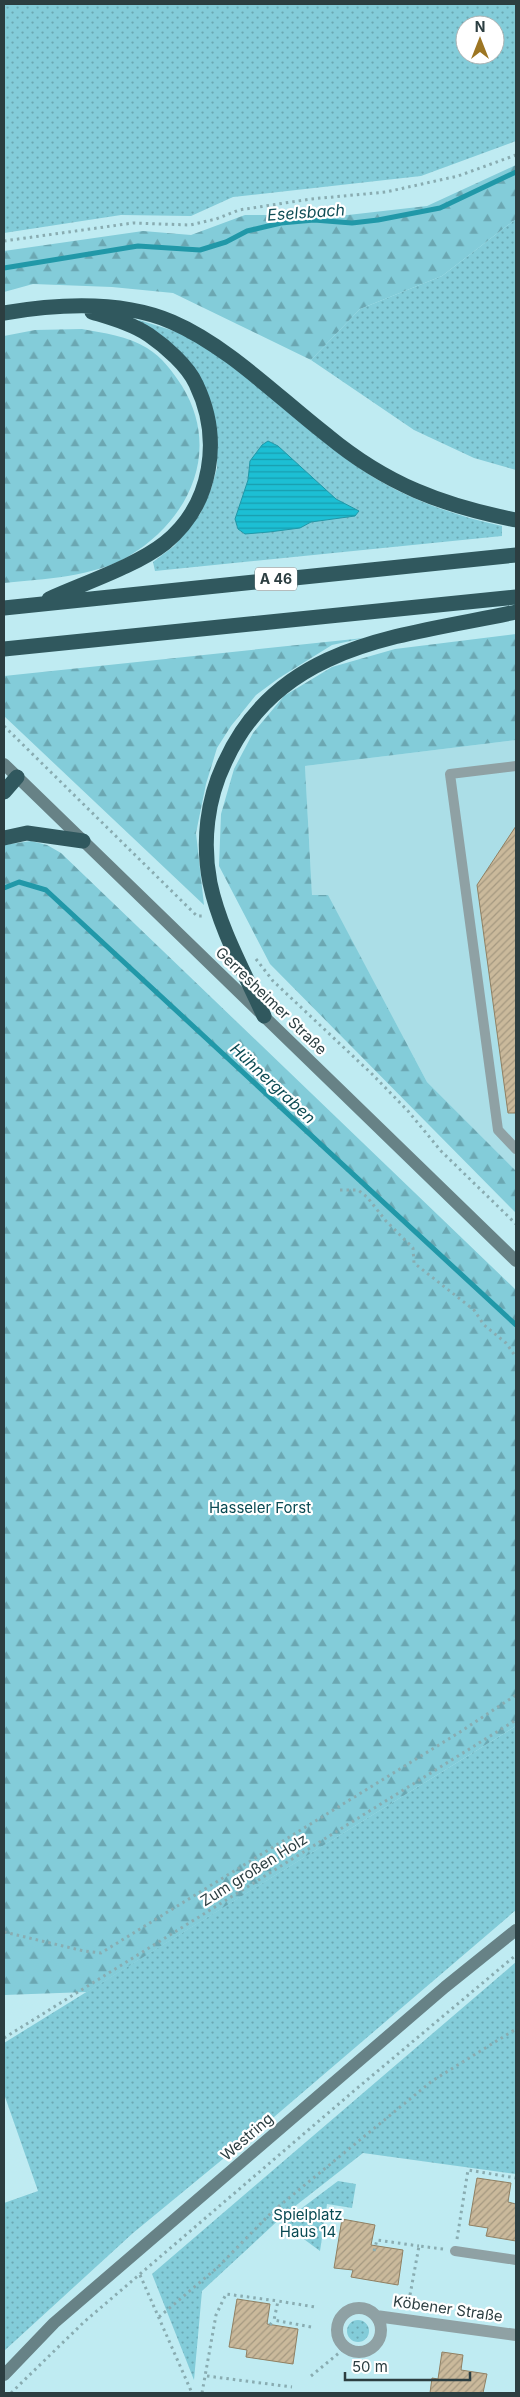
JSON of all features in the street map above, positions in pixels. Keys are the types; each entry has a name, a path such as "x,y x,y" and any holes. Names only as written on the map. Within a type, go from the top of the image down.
{"highway":[{"path":"4,313 42,306 77,306 140,312 172,322 244,367 330,438 372,468 422,495 478,513 516,520"},
{"path":"36,604 127,565 165,543 186,522 204,492 211,460 210,430 205,407 195,382 175,358 148,334 77,306"},
{"name":"A 46","path":"4,608 516,555"},
{"path":"4,649 516,596"},
{"path":"264,1016 218,914 207,860 210,804 219,774 232,744 251,718 270,697 317,663 350,649 516,612"},
{"path":"4,792 18,777"},
{"path":"4,838 27,833 83,841"}],"main road":[{"name":"Gerresheimer Straße","path":"4,764 516,1261"},
{"name":"Westring","path":"4,2375 54,2323 445,1987 516,1930"}],"street":[{"name":"Köbener Straße","path":"376,2316 381,2329 377,2343 366,2351 352,2351 340,2343 336,2328 342,2315 356,2308 363,2308 376,2316 516,2335"}],"lane":[{"path":"516,766 450,774 498,1130 516,1149"},
{"path":"455,2251 516,2260"}],"path":[{"path":"4,241 133,223 190,225 216,219 239,210 311,199 386,192 458,176 516,154"},
{"path":"4,726 197,916 218,914"},
{"path":"253,956 272,981 372,1074 408,1111 441,1151 516,1224"},
{"path":"340,1190 358,1190 367,1197 386,1221 413,1248 414,1264 474,1310 484,1325 506,1343 516,1357"},
{"path":"4,1932 84,1951 101,1953 460,1732 516,1695"},
{"name":"Zum großen Holz","path":"4,2038 516,1720"},
{"path":"12,2393 84,2322 516,1955"},
{"path":"159,2317 218,2267 273,2211 432,2081 516,2029"},
{"path":"374,2251 377,2240 455,2251 468,2170 516,2178"},
{"path":"410,2294 419,2246"},
{"path":"140,2275 192,2393"},
{"path":"202,2393 207,2376 216,2315 226,2294 315,2306"},
{"path":"270,2325 274,2320 278,2302"},
{"path":"274,2320 311,2326"},
{"path":"311,2376 345,2348"},
{"path":"207,2376 292,2387"}],"shaded area":[{"path":"268,441 278,446 336,499 359,511 355,516 311,522 300,528 269,532 245,534 238,529 235,519 248,480 250,461 262,445"},
{"path":"516,740 516,1171 427,1082 328,896 312,895 305,766"}],"green space":[{"path":"4,4 516,4 516,141 421,176 233,197 191,216 121,215 4,233"},
{"path":"516,165 516,219 442,276 360,309 311,360 173,293 112,287 33,284 4,292 4,251 143,231 191,235 245,215 348,215 427,206"},
{"path":"516,219 516,470 474,458 414,430 311,360 360,309 442,276"},
{"path":"139,320 182,334 217,354 258,385 335,450 372,476 407,495 444,510 502,526 502,536 155,571 153,562 174,546 200,514 211,489 217,468 217,442 205,390 137,324"},
{"path":"82,329 140,344 158,356 175,375 194,410 199,435 199,459 193,482 183,504 168,523 150,541 129,556 100,569 84,573 4,583 4,336 35,330"},
{"path":"516,634 516,740 305,766 312,895 328,895 427,1082 516,1171 516,1213 270,964 219,866 221,814 234,769 253,733 284,696 332,667 395,649"},
{"path":"364,638 332,645 279,678 256,695 231,726 217,748 206,784 196,833 204,905 4,716 4,676"},
{"name":"Hasseler Forst","path":"31,841 47,845 61,853 516,1290 516,1726 87,1992 4,1995 4,845"},
{"path":"516,1726 516,1910 274,2117 133,2233 4,2351 4,2203 38,2191 4,2094 4,2043"},
{"path":"516,1962 516,2174 363,2153 285,2214 202,2291 194,2380 152,2274"},
{"name":"Spielplatz Haus 14","path":"338,2181 356,2184 352,2208 327,2204 320,2251 282,2223"},
{"path":"358,2320 366,2323 369,2331 366,2339 358,2342 350,2339 347,2331 350,2323"}],"building":[{"path":"516,826 516,1113 508,1113 477,885"},
{"path":"477,2178 511,2183 508,2202 516,2204 516,2241 486,2236 488,2228 469,2225"},
{"path":"342,2219 375,2225 371,2245 403,2250 398,2285 351,2277 353,2270 334,2268"},
{"path":"237,2299 270,2304 267,2324 298,2329 293,2364 246,2357 247,2350 229,2347"},
{"path":"442,2352 463,2355 461,2370 487,2374 483,2393 430,2393 432,2378 438,2379"}],"waterway":[{"name":"Eselsbach","path":"4,268 138,246 200,250 226,242 247,231 281,223 314,220 352,223 378,220 440,208 516,172"},
{"name":"Hühnergraben","path":"4,888 19,882 46,890 516,1325"}]}
